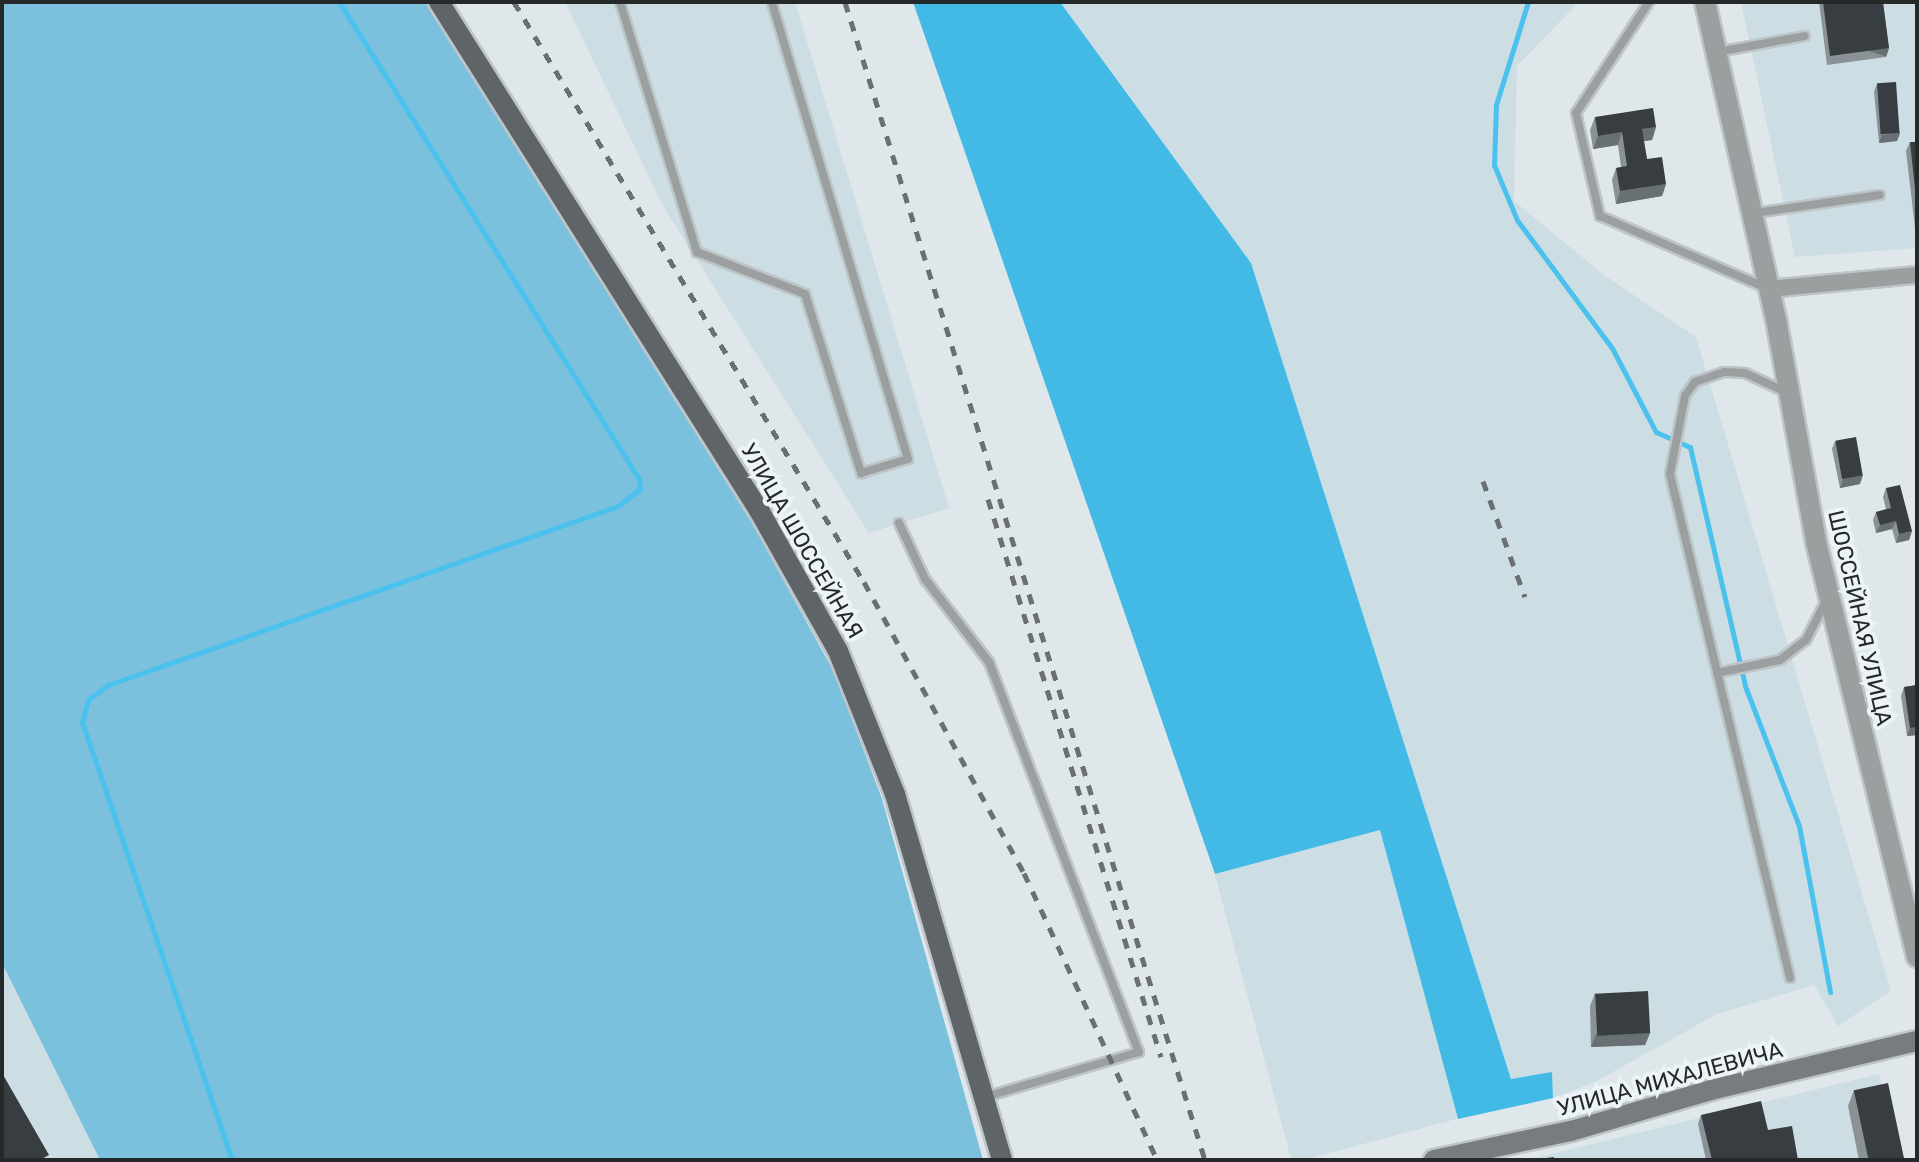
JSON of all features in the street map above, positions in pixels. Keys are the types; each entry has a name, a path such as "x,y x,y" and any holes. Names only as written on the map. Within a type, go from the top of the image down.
{"main road":[{"name":"УЛИЦА ШОССЕЙНАЯ","path":"439,2 760,512 838,651 895,794 1002,1160"},
{"name":"УЛИЦА МИХАЛЕВИЧА","path":"1434,1160 1571,1131 1711,1090 1917,1041"}],"street":[{"name":"ШОССЕЙНАЯ УЛИЦА","path":"1705,2 1754,213 1829,595 1917,957"},
{"path":"1768,289 1917,275"}],"lane":[{"path":"620,2 697,252 805,294 861,473 908,459 772,2"},
{"path":"1649,2 1576,113 1600,216 1768,289"},
{"path":"1717,52 1805,36"},
{"path":"1754,213 1880,195"},
{"path":"1790,393 1745,373 1724,372 1695,382 1682,410 1670,474 1790,978"},
{"path":"899,523 925,579 989,662 1139,1052 984,1098"},
{"path":"1717,673 1780,660 1806,640 1829,595"}],"shaded area":[{"path":"2,2 426,2 753,525 834,672 882,799 983,1160 100,1160 2,963"},
{"path":"565,2 795,2 949,508 869,533 663,206"},
{"path":"913,2 1060,2 1251,263 1511,1079 1552,1072 1553,1098 1458,1119 1380,830 1215,874"},
{"path":"1060,2 1579,2 1517,66 1514,201 1604,275 1696,337 1891,991 1838,1026 1814,985 1717,1014 1595,1082 1553,1098 1552,1072 1511,1079 1251,263"},
{"path":"1741,2 1917,2 1917,248 1795,257"},
{"path":"1380,830 1457,1119 1304,1160 1291,1160 1215,874"},
{"path":"2,963 100,1160 2,1160"},
{"path":"1879,1074 1897,1160 1527,1160"}],"building":[{"path":"1823,2 1883,2 1889,48 1830,56"},
{"path":"1896,82 1900,133 1881,134 1877,83"},
{"path":"1653,108 1656,127 1642,129 1647,159 1662,157 1666,184 1620,191 1616,168 1627,166 1622,132 1598,136 1595,117"},
{"path":"1910,142 1917,142 1917,207"},
{"path":"1856,437 1863,475 1842,479 1835,441"},
{"path":"1900,485 1912,531 1899,534 1896,521 1880,525 1876,512 1891,508 1886,488"},
{"path":"1917,685 1917,727 1910,728 1904,687"},
{"path":"1648,991 1650,1033 1597,1036 1595,994"},
{"path":"2,1073 49,1155 40,1160 2,1160"},
{"path":"1888,1083 1904,1160 1869,1160 1854,1090"},
{"path":"1761,1101 1768,1130 1792,1126 1798,1160 1712,1160 1701,1115"}],"waterway":[{"path":"232,1160 82,722 88,700 108,685 618,506 640,489 639,479 339,2"},
{"path":"1528,2 1496,105 1494,165 1517,220 1612,348 1656,432 1690,447 1745,686 1799,826 1830,992"}],"railway":[{"path":"514,2 864,582 1024,873 1157,1160"},
{"path":"845,2 1205,1160"},
{"path":"1483,481 1525,597"},
{"path":"988,499 1161,1057"}]}
